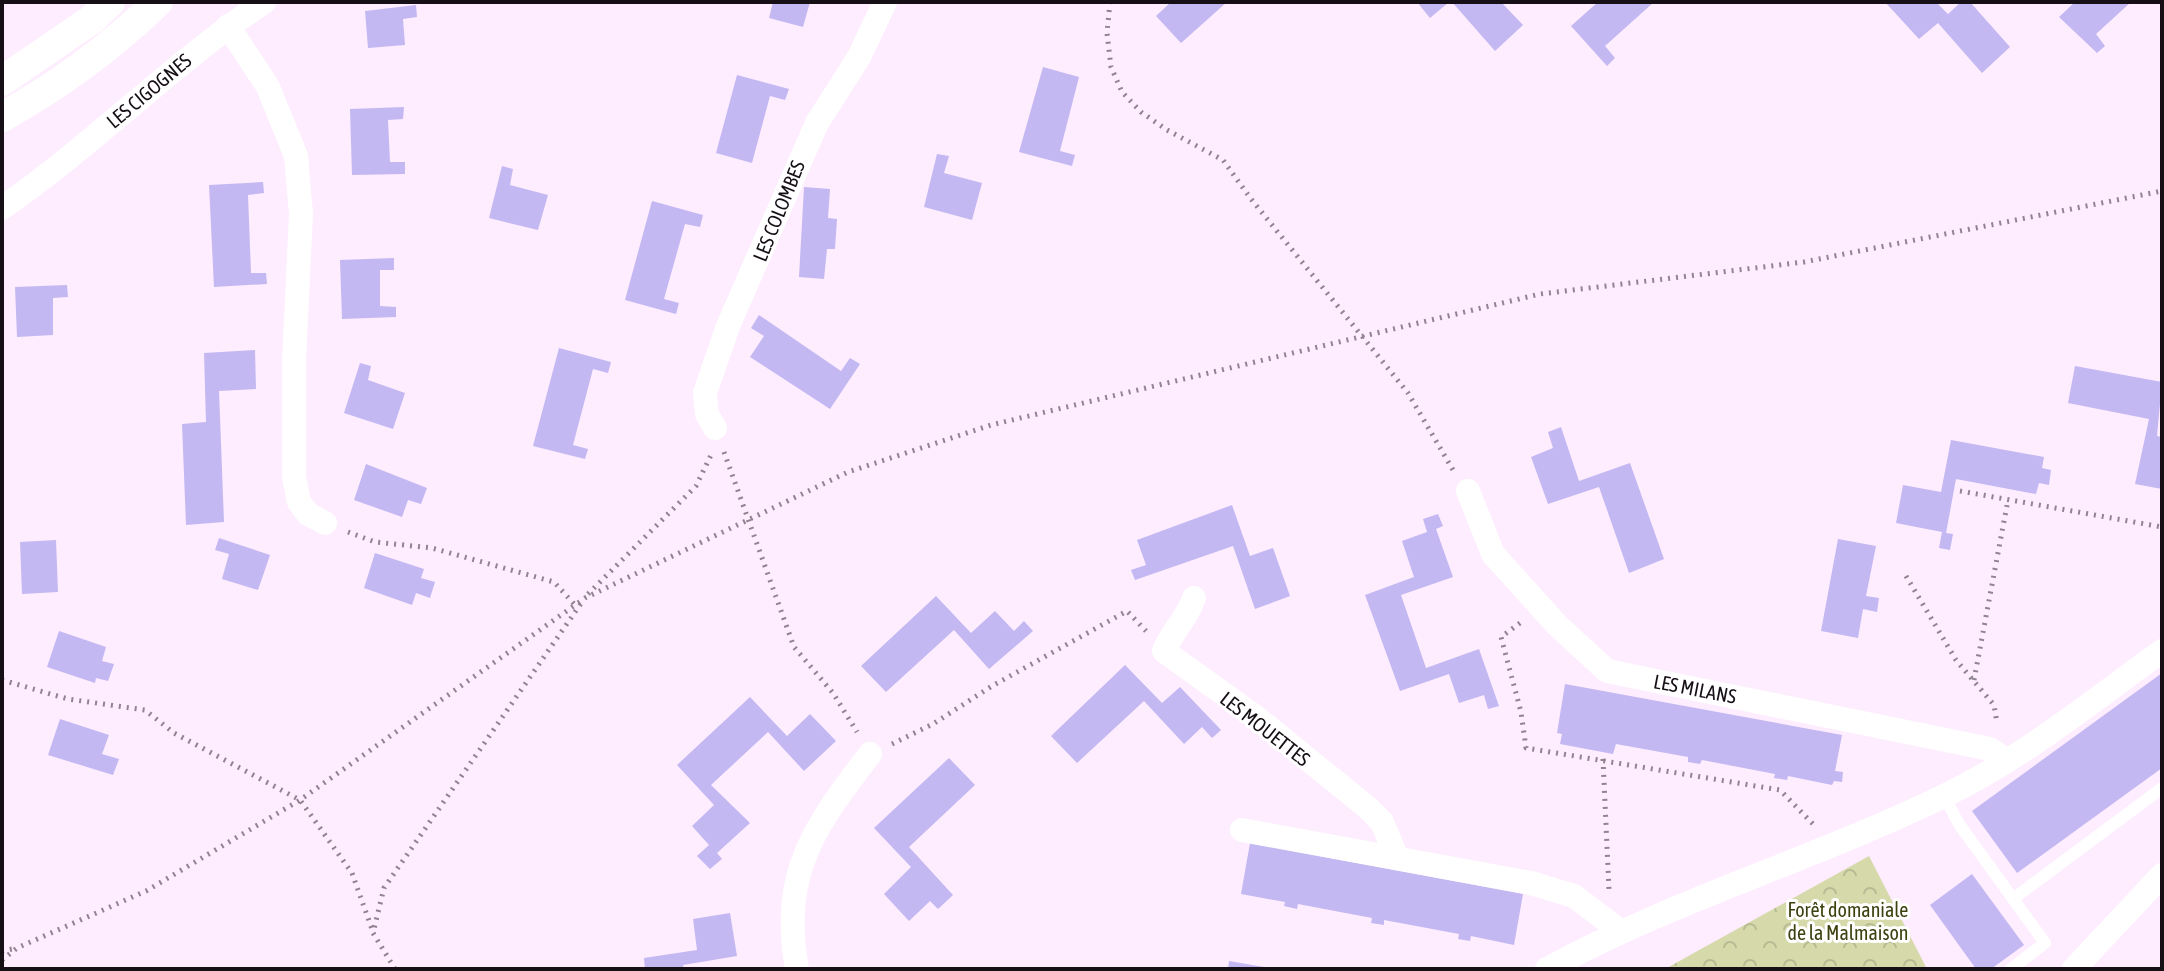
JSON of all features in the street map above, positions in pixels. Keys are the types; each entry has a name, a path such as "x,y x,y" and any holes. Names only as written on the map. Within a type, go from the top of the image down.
{"street":[{"path":"2,81 91,20 110,2"},
{"path":"2,117 52,89 113,45 158,2"},
{"name":"LES CIGOGNES","path":"2,208 37,184 228,26 264,2"},
{"name":"LES COLOMBES","path":"715,428 707,414 705,393 728,326 817,123 859,57 885,2"},
{"path":"228,26 268,87 296,156 301,214 294,477 299,502 308,514 325,523"},
{"name":"LES MILANS","path":"1468,491 1493,554 1541,608 1607,671 1990,749 2004,758"},
{"path":"1164,651 1170,634 1187,617 1194,598"},
{"name":"LES MOUETTES","path":"1164,651 1257,718 1368,808 1382,822 1397,858"},
{"path":"1547,969 1619,930 1944,796 2162,651"},
{"path":"797,969 790,906 796,878 821,825 870,754"},
{"path":"1242,830 1531,883 1574,896 1619,930"},
{"path":"2074,969 2162,875"}],"lane":[{"path":"2013,899 2162,788"},
{"path":"1944,796 1959,824 2045,943 2011,969"}],"path":[{"path":"1110,2 1107,33 1111,67 1122,92 1141,112 1167,130 1223,160 1358,335 1408,393 1442,457 1468,491"},
{"path":"2,951 17,948 146,891 300,800 585,598 848,472 991,425 1540,294 1804,262 2162,191"},
{"path":"715,428 794,647 833,693 870,754 933,724 992,686 1127,611 1164,651"},
{"path":"373,933 384,888 585,598 696,486 712,455 715,428"},
{"path":"1960,491 2162,527"},
{"path":"1974,681 2008,500"},
{"path":"325,523 375,542 432,548 554,582 575,605"},
{"path":"1906,576 1956,660 1994,705 2004,758"},
{"path":"1541,608 1501,637 1521,712 1526,748 1780,790 1828,844"},
{"path":"2,680 68,699 145,710 174,733 300,800 352,873 373,933 395,969"},
{"path":"1603,759 1608,888 1619,930"},
{"path":"2,960 17,948"}],"green space":[{"name":"Forêt domaniale de la Malmaison","path":"1869,856 1927,969 1665,969"}],"building":[{"path":"773,2 810,2 803,27 769,18"},
{"path":"1171,2 1227,2 1181,43 1156,16"},
{"path":"1417,2 1449,2 1430,18"},
{"path":"1452,2 1501,2 1523,25 1495,51"},
{"path":"1598,2 1654,2 1605,46 1615,58 1607,66 1571,26"},
{"path":"1885,2 1936,2 1948,14 1961,2 1970,2 2010,47 1982,73 1938,23 1919,39"},
{"path":"2075,2 2131,2 2096,34 2105,46 2097,53 2059,17"},
{"path":"416,5 417,17 403,19 405,45 368,48 365,11"},
{"path":"1043,67 1079,77 1060,151 1075,155 1072,166 1019,152"},
{"path":"737,75 789,89 785,100 770,96 752,163 716,153"},
{"path":"404,107 403,119 388,120 390,162 405,162 405,174 352,175 350,109"},
{"path":"937,154 949,156 944,173 982,183 972,220 924,207"},
{"path":"502,166 513,169 510,185 548,195 538,230 489,218"},
{"path":"263,182 264,193 248,195 251,273 266,273 267,284 214,287 209,185"},
{"path":"804,187 830,189 828,218 837,219 835,249 827,249 824,279 799,277"},
{"path":"652,201 703,215 700,227 685,224 664,299 679,303 676,314 625,300"},
{"path":"394,258 394,270 380,270 380,306 396,307 396,317 342,319 340,260"},
{"path":"67,285 68,297 53,298 53,335 17,337 15,287"},
{"path":"759,315 841,371 850,358 860,364 830,409 750,357 764,336 751,328"},
{"path":"559,348 611,362 608,373 593,369 573,445 588,449 585,459 533,446"},
{"path":"255,350 256,389 219,391 224,522 186,525 182,424 206,422 204,353"},
{"path":"360,363 371,366 368,380 405,393 393,429 344,413"},
{"path":"2075,366 2162,382 2157,436 2162,437 2162,489 2135,484 2149,419 2068,403"},
{"path":"1561,427 1579,481 1630,463 1664,559 1629,573 1599,487 1548,504 1531,457 1553,448 1548,432"},
{"path":"1951,440 2044,457 2042,468 2051,470 2049,485 2039,483 2036,494 1956,479 1946,533 1953,534 1950,550 1939,548 1942,532 1896,523 1903,485 1941,492"},
{"path":"366,464 427,488 421,504 408,500 402,517 354,500"},
{"path":"1232,505 1250,556 1273,548 1290,596 1255,609 1233,546 1135,580 1131,570 1146,565 1137,540"},
{"path":"1438,514 1443,526 1436,529 1453,577 1401,595 1426,668 1479,649 1499,706 1488,709 1484,695 1459,703 1449,674 1400,691 1365,595 1414,577 1402,541 1427,532 1423,519"},
{"path":"219,538 270,555 258,590 222,579 229,554 215,550"},
{"path":"1838,539 1876,546 1866,596 1879,598 1877,612 1863,609 1858,638 1821,631"},
{"path":"56,540 58,592 22,594 20,542"},
{"path":"375,553 424,569 421,578 435,582 430,598 416,593 412,605 364,588"},
{"path":"936,596 971,633 995,611 1014,631 1024,621 1033,631 989,669 954,630 886,692 861,666"},
{"path":"59,631 106,647 102,661 114,664 108,681 96,678 95,683 47,667"},
{"path":"1125,665 1162,703 1180,687 1221,730 1212,738 1202,727 1184,744 1144,701 1077,763 1051,736"},
{"path":"2162,673 2162,768 2017,873 1972,811"},
{"path":"1565,684 1842,735 1835,771 1843,772 1842,782 1834,781 1832,785 1788,776 1787,780 1774,778 1775,774 1702,760 1700,764 1688,762 1688,757 1616,744 1613,754 1560,744 1562,734 1557,733"},
{"path":"750,697 787,736 810,714 836,741 804,771 768,732 711,785 750,823 717,853 722,859 710,869 697,856 709,845 692,826 714,805 677,765"},
{"path":"60,719 109,735 102,754 119,759 113,775 48,755"},
{"path":"949,758 975,785 909,847 953,895 938,909 930,901 909,921 884,894 911,867 874,828"},
{"path":"1250,843 1523,894 1514,945 1471,936 1470,941 1458,939 1459,934 1384,920 1384,925 1371,923 1372,918 1298,904 1297,909 1284,906 1285,902 1241,894"},
{"path":"1972,874 2024,945 1991,969 1976,969 1930,905"},
{"path":"730,913 737,956 683,965 684,969 645,969 644,958 697,950 693,919"},
{"path":"1229,961 1264,967 1264,969 1228,969"}]}
